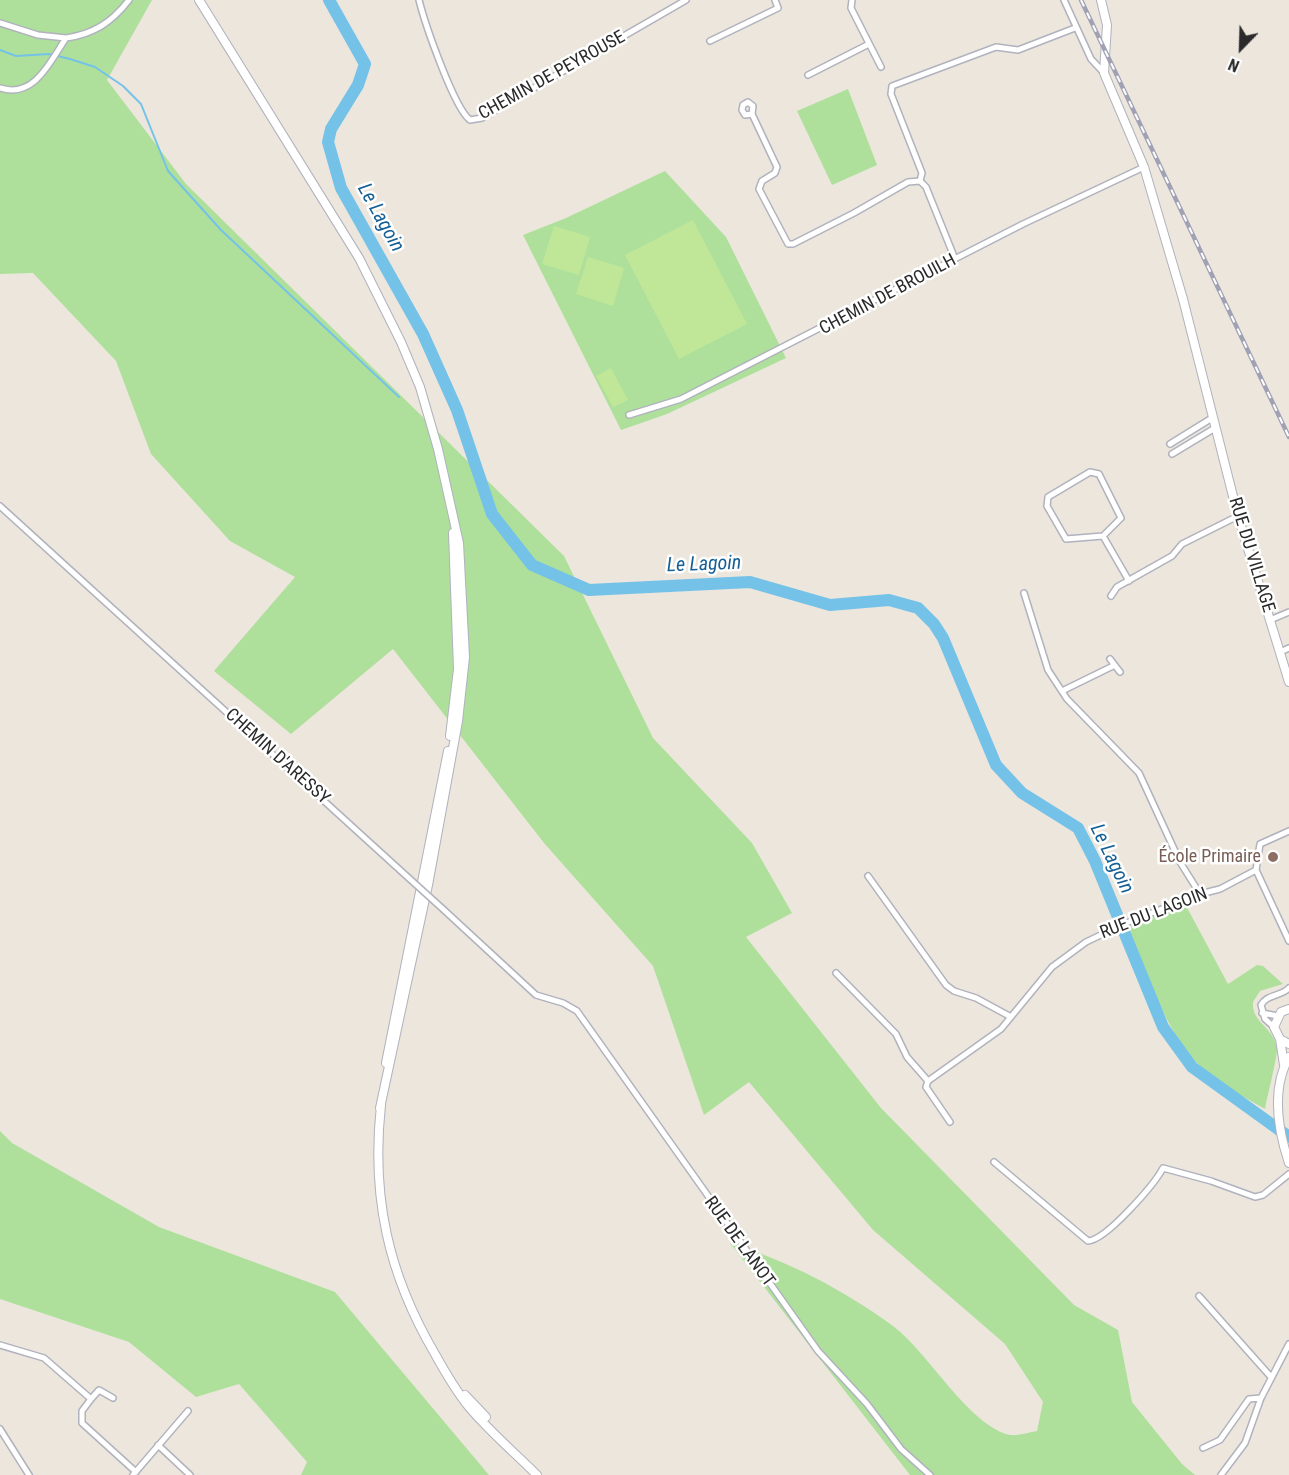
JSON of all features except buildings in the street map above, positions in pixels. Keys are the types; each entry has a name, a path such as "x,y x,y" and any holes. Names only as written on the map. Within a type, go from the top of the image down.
{"main road":[{"path":"193,0 207,16"},
{"path":"199,0 359,258 401,342 420,387 449,493 457,584 458,669 449,748 388,1048 377,1154 381,1211 389,1254 406,1299 447,1376 469,1407 537,1475"},
{"path":"1101,0 1107,25 1104,73"},
{"name":"RUE DU VILLAGE","path":"1104,73 1144,167 1183,299 1238,516 1289,682"},
{"path":"1288,1008 1278,1016 1274,1027 1280,1039 1284,1065 1278,1116 1280,1137 1289,1162"},
{"path":"1280,1039 1289,1044"},
{"path":"1284,1065 1289,1057"},
{"path":"447,1376 544,1475"}],"street":[{"path":"0,23 38,35 66,38 83,35 101,28 129,0"},
{"name":"CHEMIN DE PEYROUSE","path":"419,0 448,81 463,115 470,120 482,118 686,0"},
{"path":"710,41 778,8 775,0"},
{"path":"852,0 851,8 881,67"},
{"path":"1064,0 1091,59 1104,73"},
{"path":"920,181 922,173 891,94 892,86 996,47 1018,50 1075,28"},
{"path":"0,88 22,91 31,86 66,38"},
{"path":"808,75 869,44"},
{"path":"752,114 777,166 775,172 762,181 759,189 788,244 793,244 854,213 908,182 920,181 926,187 955,259"},
{"name":"CHEMIN DE BROUILH","path":"629,416 681,399 955,259 1144,167"},
{"path":"1170,444 1212,418"},
{"path":"1172,454 1215,429"},
{"path":"1090,472 1099,474 1121,518 1103,536 1066,538 1047,506 1048,497 1090,472"},
{"name":"CHEMIN D'ARESSY","path":"0,506 536,995 557,1001"},
{"path":"1111,596 1117,587 1172,556 1182,544 1238,516"},
{"path":"1103,536 1128,581"},
{"path":"1024,593 1048,670 1062,691 1139,773 1180,862 1200,894"},
{"path":"1270,620 1289,612"},
{"path":"1280,652 1289,648"},
{"path":"1110,659 1113,666 1120,672"},
{"path":"1062,691 1113,666"},
{"path":"1289,831 1260,844 1257,870 1289,942"},
{"name":"RUE DU LAGOIN","path":"928,1081 1000,1029 1052,967 1086,942 1126,922 1200,894 1220,889 1257,870"},
{"path":"868,876 946,985 954,991 975,998 1011,1017"},
{"path":"836,973 896,1034 907,1057 928,1081 926,1087 950,1122"},
{"path":"1274,1027 1261,1012 1262,1002 1289,988"},
{"name":"RUE DE LANOT","path":"557,1001 577,1011 818,1351 867,1404 900,1449 930,1475"},
{"path":"1261,1012 1278,1016"},
{"path":"994,1162 1088,1242 1099,1237 1135,1203 1163,1168 1211,1181 1255,1197 1263,1195 1289,1174"},
{"path":"1199,1296 1271,1377"},
{"path":"0,1345 44,1358 92,1399"},
{"path":"1221,1475 1245,1443 1261,1398 1288,1348"},
{"path":"113,1398 99,1390 82,1411 82,1423 134,1473 188,1411"},
{"path":"1203,1448 1220,1440 1249,1399 1261,1398"},
{"path":"0,1430 29,1475"},
{"path":"158,1445 190,1475"}],"green space":[{"path":"0,0 152,0 107,80 186,184 564,556 653,738 752,843 792,913 746,937 881,1108 1074,1305 1118,1330 1132,1402 1182,1464 1195,1475 910,1475 730,1243 773,1258 815,1278 855,1300 893,1326 921,1353 964,1403 994,1429 1010,1435 1037,1431 1043,1402 1005,1344 873,1230 749,1082 704,1115 653,966 544,843 393,649 291,734 214,671 295,577 230,541 151,454 116,361 33,273 0,274"},
{"path":"848,89 877,165 832,185 797,111"},
{"path":"665,171 726,237 786,358 667,414 621,430 523,235 566,218"},
{"path":"693,220 747,324 679,359 625,255"},
{"path":"554,226 590,237 579,275 542,264"},
{"path":"588,257 624,268 613,306 576,294"},
{"path":"611,368 628,400 613,407 596,376"},
{"path":"1184,902 1228,984 1257,965 1263,966 1283,984 1260,991 1253,1002 1255,1015 1271,1034 1277,1047 1265,1109 1214,1078 1187,1051 1157,999 1126,925"},
{"path":"0,1131 12,1143 159,1227 335,1292 489,1475 301,1475 307,1462 239,1384 196,1397 129,1342 0,1299"}],"waterway":[{"name":"Le Lagoin","path":"329,0 365,64 358,85 331,129 328,142 341,188 423,334 457,410 492,514 532,565 589,590 750,582 830,605 889,600 918,608 934,624 943,638 996,765 1022,793 1078,828 1095,861 1163,1027 1192,1067 1289,1137"},
{"path":"0,50 16,56 49,54 70,59 95,67 123,86 141,104 168,171 221,230 399,397"}],"railway":[{"path":"1081,0 1289,437"}],"place":[{"name":"École Primaire","path":"1273,857"}]}
